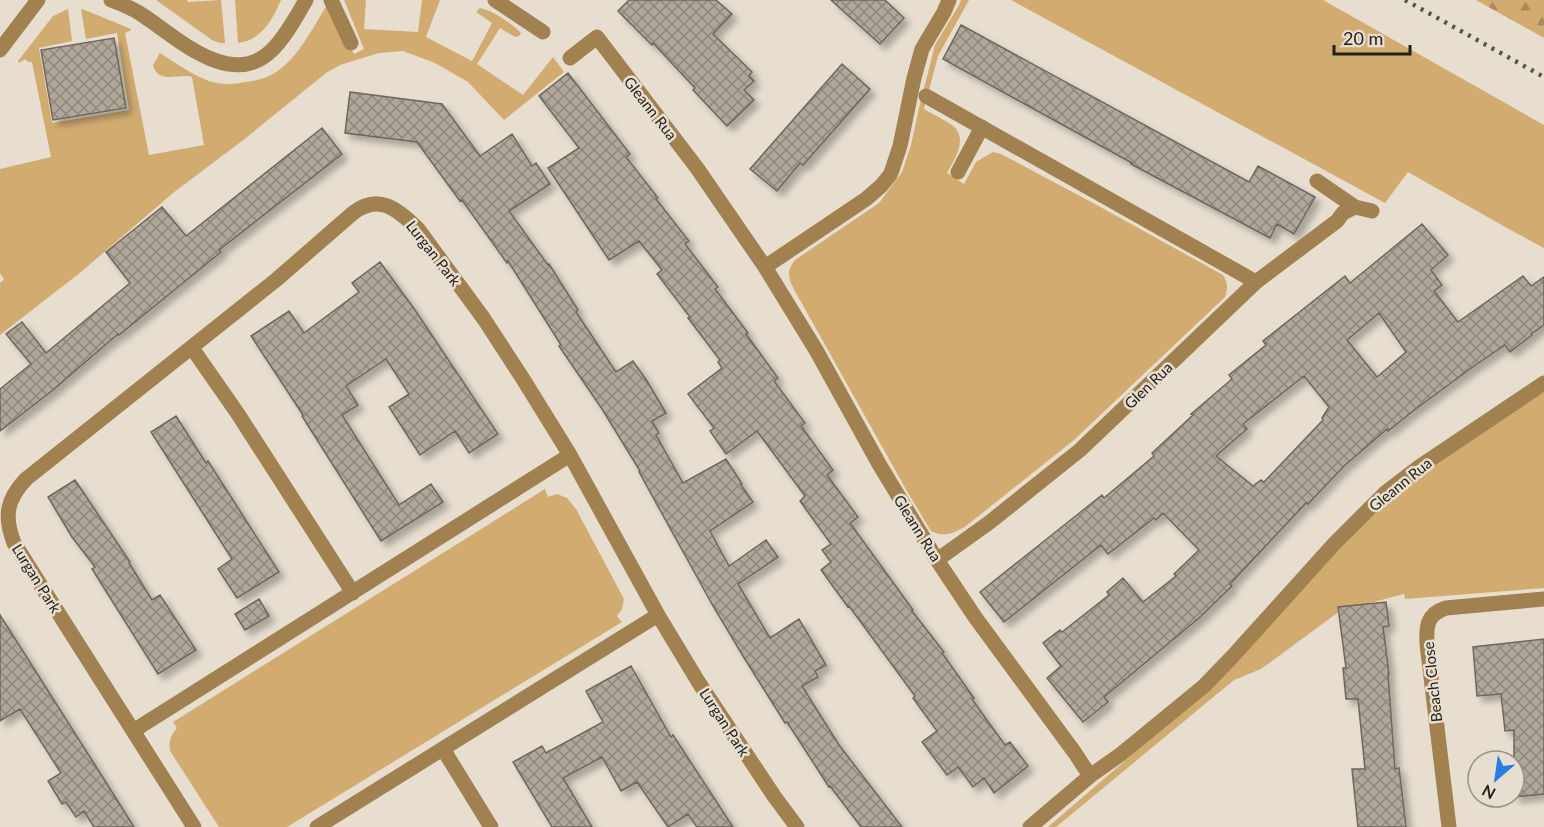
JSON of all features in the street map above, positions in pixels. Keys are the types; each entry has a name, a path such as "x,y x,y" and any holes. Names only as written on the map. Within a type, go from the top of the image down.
{"street":[{"path":"0,50 38,0"},
{"path":"111,0 137,12 196,51 222,63 234,65 261,59 271,51 306,0"},
{"path":"331,0 351,43"},
{"path":"495,0 543,32"},
{"path":"765,267 866,198 890,175 900,146 922,49 949,0"},
{"name":"Gleann Rua","path":"570,58 597,37 697,168 765,267 810,340 879,464 937,560 1090,776"},
{"path":"927,96 1256,282"},
{"path":"958,172 982,127"},
{"path":"1317,181 1355,207 1372,211"},
{"name":"Lurgan Park","path":"194,827 14,543 7,516 11,499 26,479 276,280 358,209 369,203 385,205 406,217 418,229 484,319 570,455 658,615 699,683 797,827"},
{"name":"Glen Rua","path":"937,560 990,522 1080,450 1256,282 1337,221 1343,213 1355,207"},
{"path":"192,348 238,414 352,593"},
{"name":"Gleann Rua","path":"1029,827 1204,686 1334,544 1385,493 1428,461 1544,383"},
{"path":"133,731 570,455"},
{"name":"Beach Close","path":"1449,827 1427,644 1429,620 1439,610 1446,608 1544,598"},
{"path":"317,827 658,615"},
{"path":"443,749 491,827"}],"green space":[{"path":"156,0 187,0 188,2 221,0 225,43 212,40"},
{"path":"235,0 281,0 260,34 238,43"},
{"path":"344,0 366,0 364,29 418,32 422,0 440,0 426,37 472,61 492,23 476,12 480,8 485,9 502,18 521,33 515,37 500,28 477,64 523,95 553,57 564,72 504,120 468,82 435,63 403,51 379,53 340,65 326,73 173,193 81,272 0,335 0,283 4,279 0,273 0,169 51,157 32,62 25,59 19,63 18,61 53,16 68,9 72,41 39,48 52,123 129,110 117,33 86,39 81,9 85,10 131,29 125,33 149,155 204,145 192,77 159,75 153,65 160,53 192,73 214,82 235,84 261,79 276,72 291,59 327,5 333,7 354,54 364,49"},
{"path":"961,0 969,0 938,56 924,109 949,123 959,134 959,147 947,173 964,184 976,162 993,152 1001,154 1223,275 1227,288 1225,297 1074,440 966,526 953,533 945,534 931,531 908,493 796,293 789,272 795,260 879,203 902,172 911,145 935,45"},
{"path":"1011,0 1323,0 1544,125 1544,248 1408,172 1385,203"},
{"path":"1476,0 1544,0 1544,38"},
{"path":"1544,390 1544,588 1405,599 1404,594 1340,611 1261,669 1234,680 1056,827 1048,827 1213,685 1377,509 1416,475"},
{"path":"545,489 548,497 557,494 567,498 576,509 624,599 622,609 617,616 622,622 287,827 219,827 170,751 170,739 177,728 173,722"}],"building":[{"path":"629,0 716,0 732,14 713,34 752,72 749,76 754,81 744,90 754,100 727,126 653,43 652,45 618,11"},
{"path":"831,0 885,0 904,18 880,44"},
{"path":"961,25 1249,182 1258,166 1315,197 1294,234 1277,224 1270,238 1131,164 943,59"},
{"path":"114,38 126,108 53,120 41,50"},
{"path":"842,64 870,89 803,165 800,163 777,191 750,169"},
{"path":"568,73 630,154 626,157 689,241 685,244 718,287 715,289 778,378 774,381 805,423 801,426 833,470 827,475 858,517 850,523 944,652 942,653 974,698 972,699 1005,745 1010,742 1028,766 994,793 984,778 973,787 958,767 947,775 922,742 937,731 913,698 915,696 821,570 831,562 822,550 831,544 800,501 805,496 757,431 726,454 710,431 714,428 688,394 722,368 718,362 720,360 657,274 662,270 639,241 609,260 548,168 579,148 539,96"},
{"path":"350,92 442,104 480,156 512,134 532,166 536,163 550,184 509,211 549,264 578,310 576,312 616,372 633,361 647,381 666,413 652,421 659,433 656,435 683,483 726,459 742,484 753,502 710,531 729,566 766,540 778,557 738,584 770,638 799,619 826,665 815,671 818,677 802,686 839,745 902,827 861,827 829,787 743,656 713,606 640,471 602,409 559,346 561,345 508,261 507,263 417,142 345,133"},
{"path":"322,128 342,154 219,250 221,252 0,431 0,389 31,364 6,334 22,322 46,353 130,283 106,252 162,207 186,236"},
{"path":"1422,224 1448,255 1431,270 1442,285 1434,291 1458,322 1523,276 1531,286 1544,277 1544,325 1510,352 1505,345 1474,366 1388,431 1387,429 1344,466 1230,584 1232,586 1199,618 1104,697 1108,702 1083,722 1047,678 1061,666 1043,643 1060,630 1062,632 1109,595 1107,592 1123,578 1143,602 1176,576 1174,574 1199,550 1163,513 1108,554 1101,545 1004,622 980,592 1102,495 1104,498 1154,456 1152,453 1193,415 1191,414 1232,379 1229,375 1266,345 1263,341 1345,276 1350,283","holes":["1379,313 1406,352 1377,377 1347,340","1304,376 1329,407 1323,420 1264,482 1261,480 1253,486 1216,456 1247,429 1243,424"]},
{"path":"380,262 498,434 469,453 455,431 420,455 389,407 409,394 386,359 346,386 358,405 342,415 399,505 431,484 443,502 381,541 251,336 289,311 304,333 359,292 352,283"},
{"path":"176,416 206,463 208,461 279,572 237,598 218,569 232,559 151,432"},
{"path":"75,480 130,562 152,600 160,595 196,650 158,674 92,569 95,567 72,537 48,497"},
{"path":"259,599 269,616 245,630 235,614"},
{"path":"1386,602 1389,626 1383,627 1389,674 1395,769 1399,768 1406,827 1358,827 1352,769 1365,769 1358,699 1346,699 1343,668 1346,668 1338,607"},
{"path":"0,615 134,827 94,827 84,811 76,817 66,802 62,804 48,781 61,773 20,709 0,721"},
{"path":"1544,639 1544,794 1526,796 1526,749 1514,749 1514,730 1505,731 1501,694 1477,696 1473,647"},
{"path":"631,666 671,737 673,735 733,827 697,827 688,814 668,827 637,782 621,791 602,757 563,778 592,827 552,827 513,762 542,746 546,753 603,722 586,691"}],"railway":[{"path":"1405,0 1544,77"}]}
